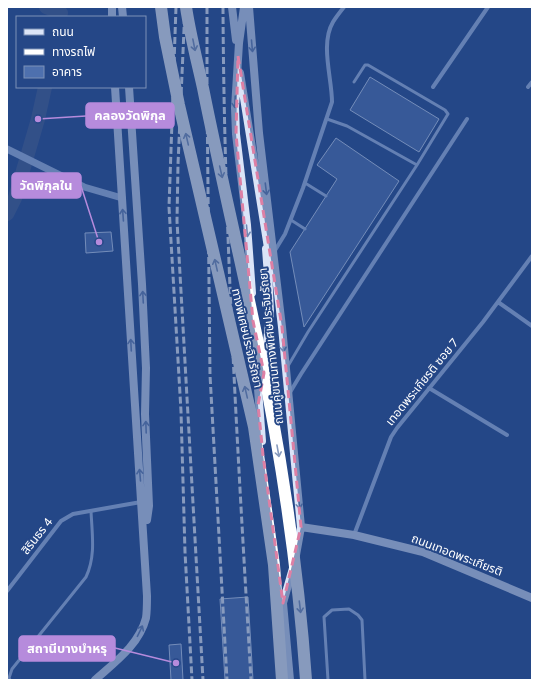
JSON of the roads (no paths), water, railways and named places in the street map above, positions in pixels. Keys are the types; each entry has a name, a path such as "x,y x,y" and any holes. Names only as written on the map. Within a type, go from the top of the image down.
{"highway":[{"name":"ทางพิเศษประจิมรัถยา","path":"161,7 165,37 179,105 254,427 274,565 282,680"},
{"name":"ทางพิเศษประจิมรัถยา","path":"186,7 270,403 294,554 302,625 306,680"}],"main road":[{"path":"232,7 264,229 282,327"},
{"path":"244,7 239,43 235,114 236,134 247,225 258,405 263,455 283,603"},
{"name":"ถนนคู่ขนานทางพิเศษประจิมรัถยา","path":"249,7 259,133 282,327 301,527 292,573 283,603 290,680"},
{"path":"95,680 128,650 141,632 146,616 147,596 115,88"},
{"path":"129,88 136,178 146,368 145,414 149,506 144,535"},
{"path":"258,405 265,363 270,313 264,229"},
{"name":"ถนนเทอดพระเกียรติ","path":"301,527 354,535 395,544 422,552 532,598"}],"street":[{"path":"274,253 291,220 332,102 327,48 329,32 332,22 344,7"},
{"path":"433,87 488,7"},
{"path":"528,87 532,82"},
{"path":"288,397 301,374 466,119"},
{"path":"7,150 84,187 122,198"},
{"name":"เทอดพระเกียรติ ซอย 7","path":"354,535 391,437 498,302 532,256"},
{"path":"498,302 532,326"},
{"path":"429,388 507,435"},
{"name":"สิรินธร 4","path":"7,591 61,521 73,514 142,502"}],"lane":[{"path":"285,371 308,332 446,120 448,114 368,65 365,65 362,68 354,82"},
{"path":"326,119 347,126 417,165"},
{"path":"305,183 326,196"},
{"path":"291,220 305,229"},
{"path":"10,680 9,678 12,669 86,577 91,566 93,548 91,511"},
{"path":"328,680 324,617 332,610 349,609 358,615 362,620 366,680"}],"waterway":[{"path":"46,7 61,13"},
{"path":"7,214 15,198 38,119 45,88"}],"railway":[{"path":"176,7 169,207 181,411 185,552 192,680"},
{"path":"185,7 177,221 203,680"},
{"path":"207,7 210,375 227,680"},
{"path":"223,7 229,259 251,680"}],"place":[{"name":"คลองวัดพิกุล","path":"38,119"},
{"name":"วัดพิกุลใน","path":"99,242"},
{"name":"สถานีบางบำหรุ","path":"176,663"}]}
